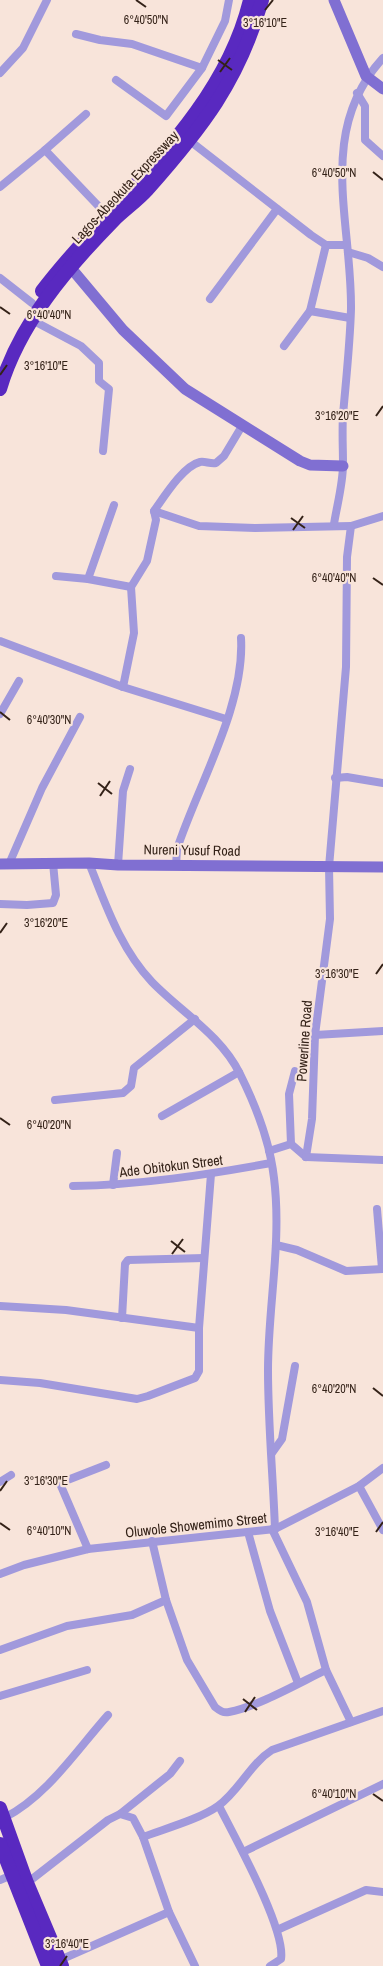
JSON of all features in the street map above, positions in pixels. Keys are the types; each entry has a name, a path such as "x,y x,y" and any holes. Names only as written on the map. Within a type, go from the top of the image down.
{"highway":[{"name":"Lagos-Abeokuta Expressway","path":"0,366 32,303 73,250 170,147 196,112 232,52 242,29 250,0"},
{"name":"Lagos-Abeokuta Expressway","path":"0,389 13,356 32,320 71,268 114,220 146,191 190,141 218,102 238,67 262,0"},
{"path":"2,1813 57,1964"},
{"path":"0,1844 6,1878 57,1964"}],"main road":[{"path":"334,0 366,76 383,89"},
{"path":"71,268 123,330 185,389 300,461 310,464 344,466"},
{"name":"Nureni Yusuf Road","path":"4,864 89,863 176,866 383,867"}],"street":[{"path":"0,73 23,48 47,0"},
{"path":"116,80 166,116 202,68 225,21 229,0"},
{"path":"76,34 100,40 132,44 202,68"},
{"path":"334,524 344,466 342,438 350,318 348,248 341,194 345,129 357,93 366,76 383,58"},
{"path":"357,93 365,106 365,140 383,156"},
{"path":"0,187 86,114"},
{"path":"190,141 326,245 348,248 383,267"},
{"path":"45,150 106,214"},
{"path":"210,299 277,209"},
{"path":"284,346 310,311 326,245"},
{"path":"0,278 32,303"},
{"path":"310,311 350,318"},
{"path":"32,320 81,346 99,363 99,381 109,389 103,451"},
{"path":"123,686 134,633 131,588 147,561 156,520 154,511 173,484 195,464 202,462 216,464 224,456 242,426"},
{"path":"88,579 114,505"},
{"path":"154,511 199,526 255,528 334,524 351,526 383,516"},
{"name":"Powerline Road","path":"306,1157 312,1119 315,1035 330,918 329,867 335,778 346,667 348,546 351,526"},
{"path":"56,576 88,579 131,588"},
{"path":"176,866 177,849 182,832 226,719 238,679 242,658 241,638"},
{"path":"0,641 123,686 226,719"},
{"path":"0,714 19,681"},
{"path":"4,864 80,717"},
{"path":"118,865 123,791 130,769"},
{"path":"335,778 347,777 383,784"},
{"path":"0,904 27,905 52,902 56,895 53,863"},
{"path":"89,863 126,948 152,982 195,1019 217,1042 239,1072 256,1112 269,1151 274,1177 276,1245 268,1371 274,1529 307,1602 326,1670 351,1722"},
{"path":"55,1100 123,1093 131,1086 134,1068 195,1019"},
{"path":"315,1035 383,1031"},
{"path":"295,1071 289,1094 291,1144 306,1157 383,1160"},
{"path":"162,1116 239,1072"},
{"path":"269,1151 291,1144"},
{"path":"114,1185 117,1153"},
{"name":"Ade Obitokun Street","path":"73,1186 114,1185 211,1174 271,1163"},
{"path":"0,1380 40,1383 128,1398 148,1396 198,1375 199,1328 211,1174"},
{"path":"276,1245 297,1250 346,1271 382,1269 377,1209"},
{"path":"122,1318 125,1264 128,1260 204,1258"},
{"path":"0,1306 60,1309 199,1328"},
{"path":"272,1454 282,1439 295,1366"},
{"path":"88,1549 61,1486 65,1481 106,1465"},
{"name":"Oluwole Showemimo Street","path":"0,1574 24,1565 88,1549 274,1529 359,1486 383,1468"},
{"path":"0,1482 11,1475"},
{"path":"359,1486 383,1530"},
{"path":"248,1532 270,1611 298,1683"},
{"path":"152,1541 166,1600 187,1660 215,1708 221,1712 228,1712 326,1670"},
{"path":"0,1650 67,1626 132,1615 166,1600"},
{"path":"0,1696 87,1670"},
{"path":"143,1837 219,1806 266,1754 281,1746 383,1711"},
{"path":"2,1813 21,1809 36,1797 108,1715"},
{"path":"27,1883 108,1820 120,1814 170,1774 180,1761"},
{"path":"243,1852 383,1784"},
{"path":"219,1806 243,1852 277,1930 281,1959 270,1966"},
{"path":"120,1814 133,1818 143,1837 169,1912 196,1966"},
{"path":"277,1930 366,1890 383,1892"},
{"path":"57,1964 169,1912"}]}
